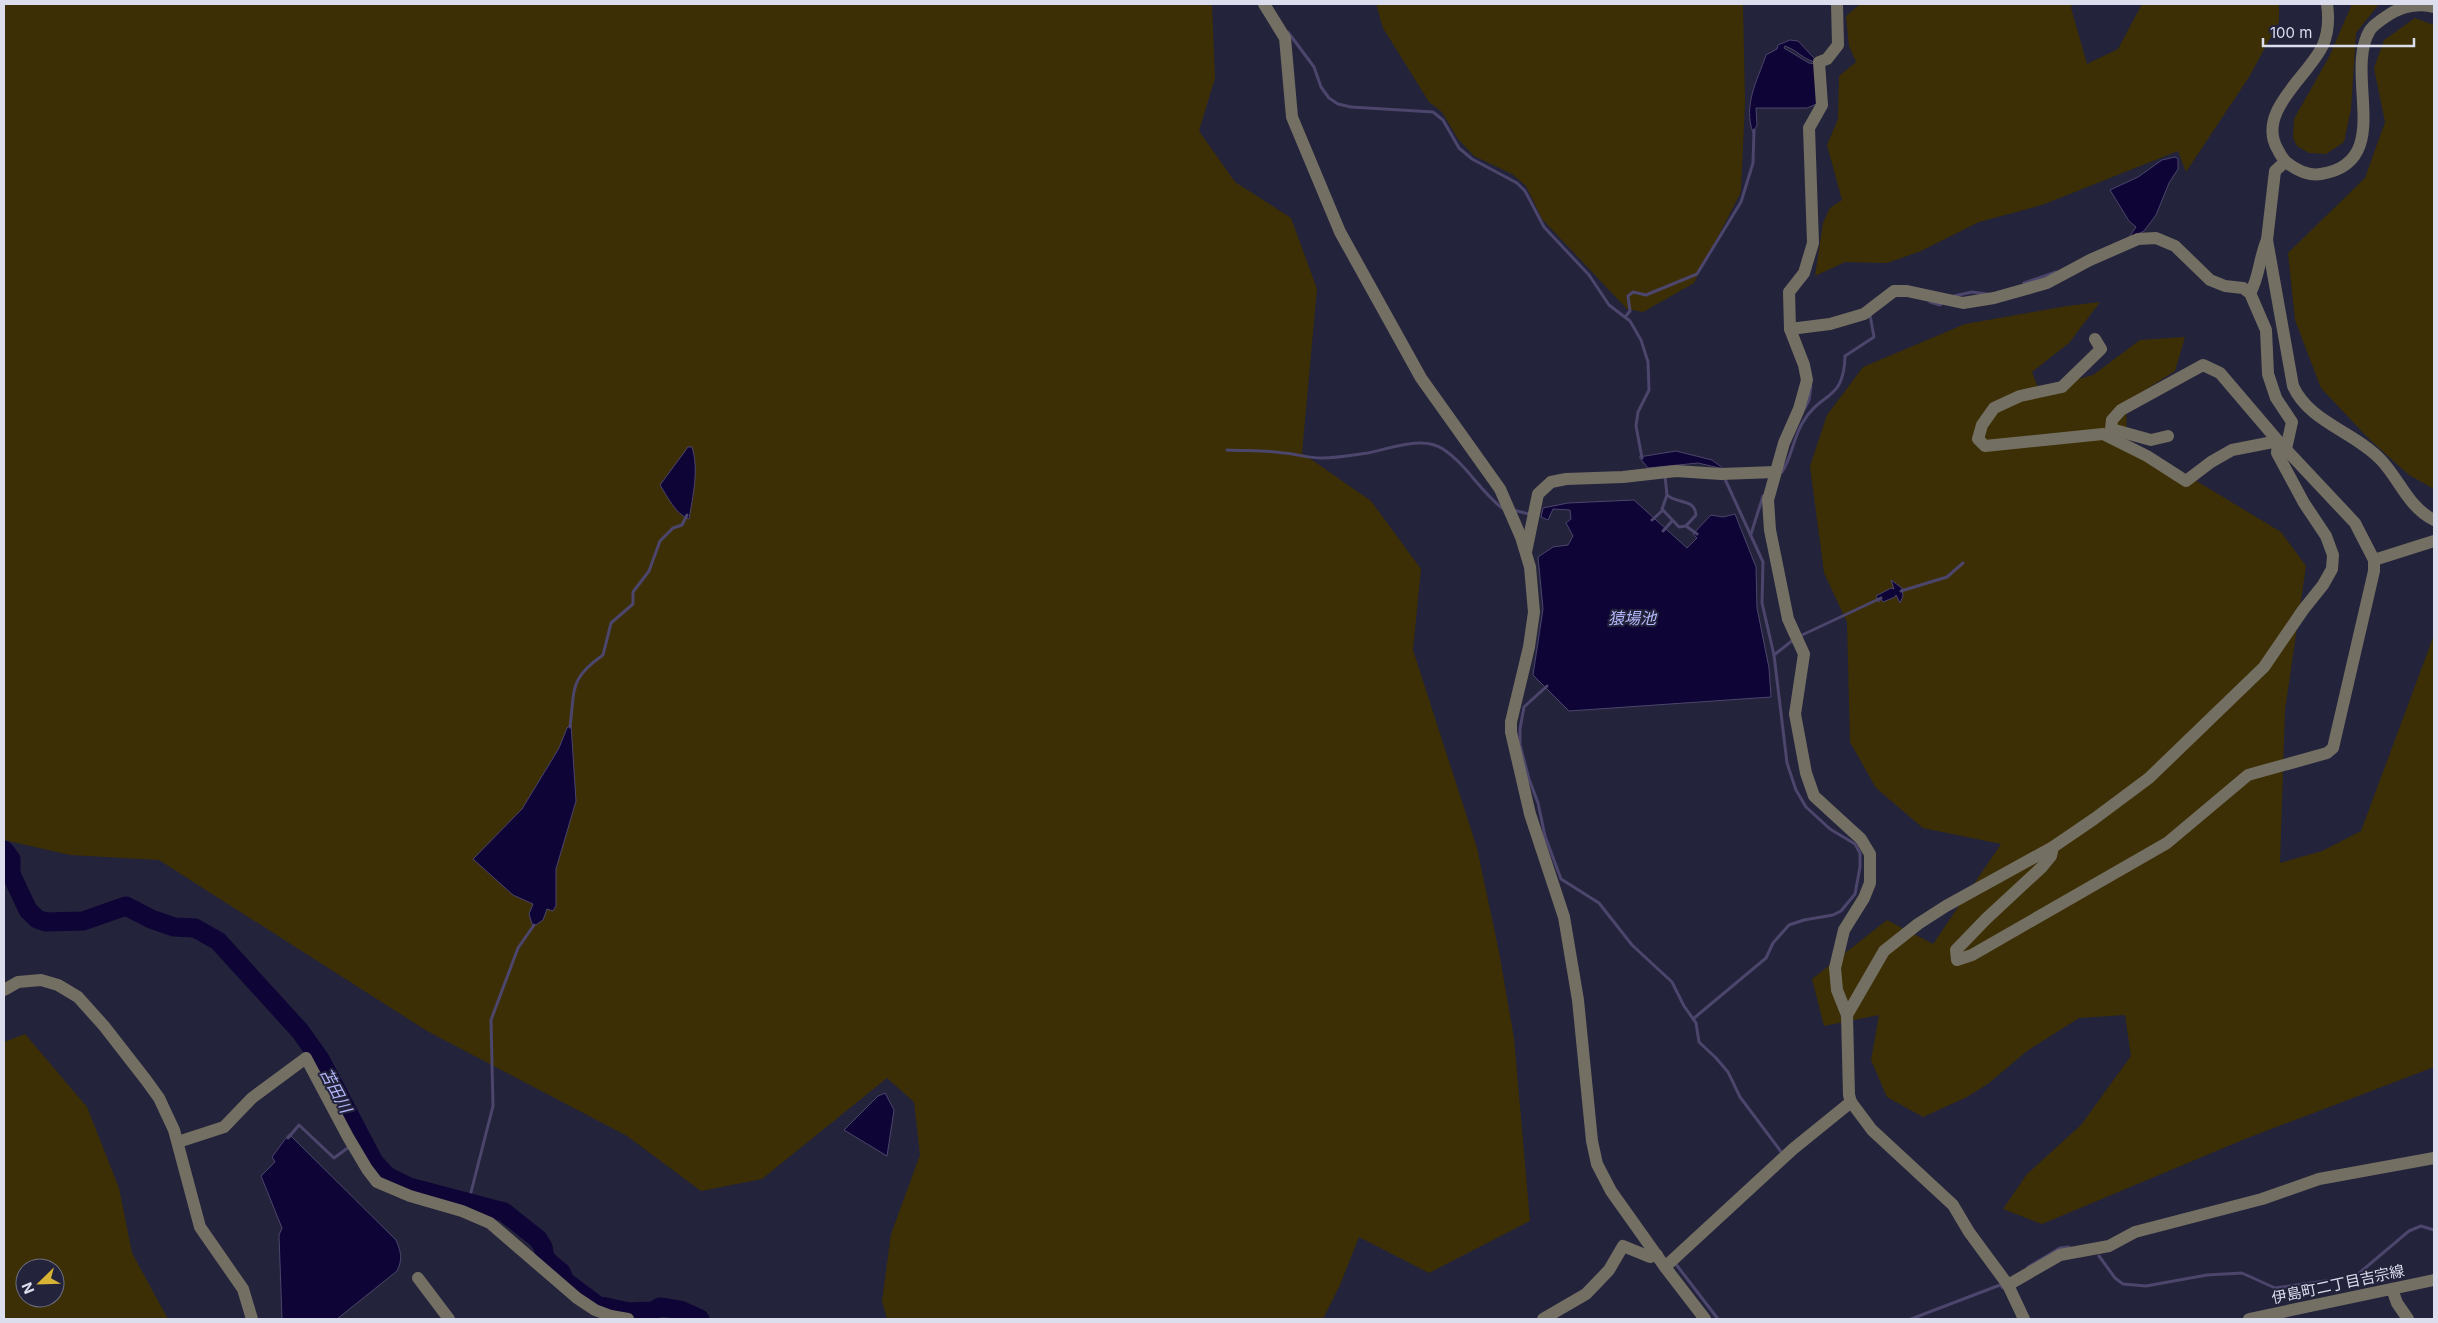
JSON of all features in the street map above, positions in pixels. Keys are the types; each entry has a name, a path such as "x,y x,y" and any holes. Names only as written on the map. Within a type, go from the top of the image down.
{"street":[{"path":"1264,4 1285,38 1292,117 1340,232 1421,378 1500,490 1526,554 1533,588 1534,612 1529,647 1511,722 1512,745 1539,847 1564,917 1578,1000 1582,1059 1594,1153 1603,1178 1611,1191 1657,1255 1670,1262 1705,1319"},
{"path":"1837,4 1838,45 1827,59 1819,62 1822,105 1809,128 1813,243 1804,273 1789,292 1790,329 1804,364 1807,380 1804,394 1784,444 1768,500 1770,530 1788,619 1804,654 1795,714 1806,773 1814,796 1861,839 1870,854 1870,883 1864,898 1844,930 1835,968 1837,990 1847,1015 1848,1095 1872,1130 1953,1205 1969,1232 2008,1285 2024,1319"},
{"path":"2327,4 2328,29 2323,45 2315,59 2284,97 2275,116 2273,142 2285,162 2310,175 2332,172 2351,161 2359,148 2364,131 2361,61 2370,30 2398,9 2414,6 2434,7"},
{"path":"2285,162 2275,171 2267,240 2293,386 2299,400 2311,411 2373,452 2383,462 2413,505 2425,516 2434,520"},
{"path":"1790,329 1830,324 1864,314 1894,291 1907,291 1963,303 1994,298 2047,283 2138,239 2156,238 2174,246 2210,280 2225,286 2243,288 2250,294 2266,330 2268,374 2276,398 2292,422 2277,453 2304,503 2326,536 2332,555 2332,569 2323,585 2303,610 2264,667 2148,778 2094,819 2052,847 1946,906 1918,924 1884,951 1847,1015"},
{"path":"2250,294 2254,286 2260,256 2267,240"},
{"path":"2094,339 2101,349 2062,387 2020,396 1994,408 1982,425 1978,439 1985,446 2103,434 2147,456 2186,481 2211,462 2232,450 2282,445"},
{"path":"2052,847 2051,856 2042,866 1956,950 1958,960 1972,956 2167,843 2248,775 2327,753 2333,748 2374,572 2374,560 2355,523 2282,445 2220,373 2203,365 2121,410 2112,420 2112,429 2152,440 2168,436"},
{"path":"1526,554 1538,494 1551,482 1566,479 1623,477 1665,472 1724,473 1774,478"},
{"path":"2374,560 2434,541"},
{"path":"4,990 18,982 40,980 58,985 78,996 104,1026 159,1098 178,1142 200,1227 243,1289 252,1319"},
{"path":"178,1142 224,1127 252,1098 306,1058 366,1169 377,1182 410,1196 462,1211 490,1223 540,1269 577,1298 595,1310 611,1316 628,1319"},
{"path":"1670,1262 1793,1149 1851,1102"},
{"path":"2008,1285 2060,1255 2109,1246 2135,1232 2262,1200 2311,1181 2434,1158"},
{"path":"1543,1319 1586,1294 1609,1270 1623,1246 1650,1258 1657,1255"},
{"path":"418,1278 450,1319"},
{"name":"伊島町二丁目吉宗線","path":"2249,1319 2434,1280"},
{"path":"2392,1289 2397,1303 2408,1319"}],"shaded area":[{"path":"4,4 1212,4 1215,78 1199,131 1235,182 1291,218 1317,289 1302,453 1371,501 1421,569 1413,650 1477,848 1499,952 1514,1038 1530,1221 1429,1273 1359,1237 1340,1285 1323,1319 887,1319 882,1301 891,1234 920,1155 914,1102 887,1078 762,1179 701,1191 627,1136 427,1031 159,860 70,855 4,840","holes":["692,447 695,476 662,481","571,724 576,801 556,869 556,906 529,914 534,904 473,859 522,809 559,748 567,728"]},
{"path":"1376,4 1743,4 1745,102 1741,192 1694,283 1643,312 1627,309 1542,219 1526,186 1512,174 1474,156 1458,139 1442,112 1429,102 1383,28"},
{"path":"1860,4 2072,4 2071,8 2087,64 2118,49 2142,4 2279,4 2279,22 2249,77 2186,172 2178,151 2042,205 1979,222 1921,251 1887,263 1845,262 1815,276 1823,223 1830,208 1842,200 1827,145 1838,119 1839,76 1856,62 1849,46 1846,16"},
{"path":"2352,4 2379,4 2356,33 2351,109 2344,142 2326,154 2309,153 2297,146 2293,138 2294,119 2329,57"},
{"path":"2415,18 2434,25 2434,489 2409,475 2369,439 2321,388 2295,320 2288,253 2365,178 2385,122 2374,68 2384,40"},
{"path":"2100,302 2069,343 2032,372 2039,390 2093,375 2140,340 2185,337 2175,371 2126,402 2127,439 2281,532 2306,566 2285,710 2280,863 2322,851 2361,831 2434,635 2434,1067 2245,1139 2042,1224 2003,1209 2027,1174 2081,1125 2131,1056 2125,1015 2079,1018 2027,1051 1989,1083 1967,1097 1923,1117 1887,1097 1871,1060 1879,1015 1824,1026 1812,979 1887,920 1933,944 2001,844 1923,828 1876,788 1850,742 1847,622 1824,573 1810,466 1827,415 1863,367 1965,324"},
{"path":"25,1034 87,1107 119,1188 132,1253 168,1319 4,1319 4,1042"}],"water":[{"path":"1790,40 1798,41 1815,59 1816,62 1808,60 1785,46 1784,48 1809,63 1816,64 1819,103 1807,108 1756,108 1757,125 1753,133 1750,122 1750,103 1766,55 1777,49 1778,45"},
{"path":"2175,157 2178,159 2178,169 2169,183 2156,215 2144,231 2128,239 2136,227 2129,221 2110,190 2138,177 2162,160"},
{"path":"688,447 692,447 695,464 694,492 689,519 680,514 660,485"},
{"path":"1676,451 1712,460 1724,469 1698,463 1648,468 1639,457"},
{"name":"猿場池","path":"1634,500 1687,548 1697,538 1693,534 1711,515 1723,517 1735,514 1756,567 1757,608 1769,668 1771,697 1569,711 1533,675 1543,609 1538,557 1553,547 1568,545 1573,536 1566,523 1571,519 1570,510 1553,509 1548,520 1541,517 1543,508 1568,503"},
{"path":"1891,580 1902,588 1903,596 1900,603 1896,595 1883,602 1881,599 1879,602 1876,596 1891,588 1894,589"},
{"path":"571,724 576,801 556,869 556,906 553,911 547,909 543,920 533,927 529,914 533,904 513,895 473,859 522,809 559,748 567,728"},
{"path":"885,1093 894,1110 887,1156 844,1130 878,1096"},
{"path":"289,1134 396,1240 400,1252 401,1259 397,1271 337,1319 282,1319 279,1235 282,1228 261,1176 275,1162 272,1157"}],"waterway":[{"path":"1288,32 1314,67 1321,87 1329,98 1338,104 1351,107 1433,112 1443,120 1459,148 1472,159 1517,183 1525,191 1544,227 1589,275 1609,305 1630,321 1641,340 1648,362 1649,390 1638,412 1636,426 1642,458"},
{"path":"1625,317 1630,311 1628,296 1633,292 1646,295 1697,274 1741,202 1753,163 1754,130"},
{"path":"2024,283 2056,272"},
{"path":"1954,296 1972,292 1987,294"},
{"path":"1930,302 1940,305 1943,302"},
{"path":"1782,472 1803,422 1810,412 1836,389 1841,381 1845,356 1874,337 1870,315"},
{"path":"1805,408 1809,400 1811,386"},
{"path":"1227,450 1270,451 1328,458 1368,453 1405,444 1425,443 1435,445 1459,462 1502,508"},
{"path":"1665,476 1667,495 1662,509 1679,527 1686,526 1697,534"},
{"path":"1693,1019 1766,958 1773,943 1789,925 1804,920 1833,915 1841,911 1855,894 1860,867 1860,853 1855,844 1830,829 1806,807 1796,790 1787,763 1774,655 1762,603 1763,562 1724,477"},
{"path":"1667,495 1675,500 1689,504 1695,510 1696,515 1686,526"},
{"path":"1751,534 1763,496"},
{"path":"1513,510 1529,514"},
{"path":"1652,520 1663,510"},
{"path":"570,727 574,693 579,678 592,663 603,655 611,623 633,604 633,592 649,571 660,541 673,528 682,525 687,515"},
{"path":"1663,531 1672,521"},
{"path":"1901,591 1947,577 1963,563"},
{"path":"1800,636 1881,598"},
{"path":"1774,655 1793,640"},
{"path":"1547,686 1524,707 1520,729 1520,745 1538,803 1545,836 1561,879 1599,903 1632,945 1672,982 1684,1006 1696,1023 1699,1042 1728,1072 1740,1097 1781,1154"},
{"name":"苫田川","path":"4,850 11,859 11,874 28,910 37,919 46,922 83,921 126,906 151,919 174,927 195,928 218,941 300,1031 320,1059 374,1162 387,1176 409,1187 504,1212 538,1239 543,1247 545,1257 561,1272 565,1281 597,1305 629,1312 653,1311 660,1307 668,1308 680,1310 700,1319"},
{"path":"468,1204 493,1106 491,1020 518,948 534,925"},
{"path":"288,1138 299,1125 334,1158 349,1147"},
{"path":"2099,1256 2115,1278 2123,1284 2146,1286 2207,1275 2242,1273 2275,1288 2346,1278 2358,1274 2409,1231 2421,1226 2434,1230"},
{"path":"2028,1267 2060,1248 2069,1247"},
{"path":"1675,1263 1718,1319"},
{"path":"1911,1319 2000,1285 2003,1288"}]}
